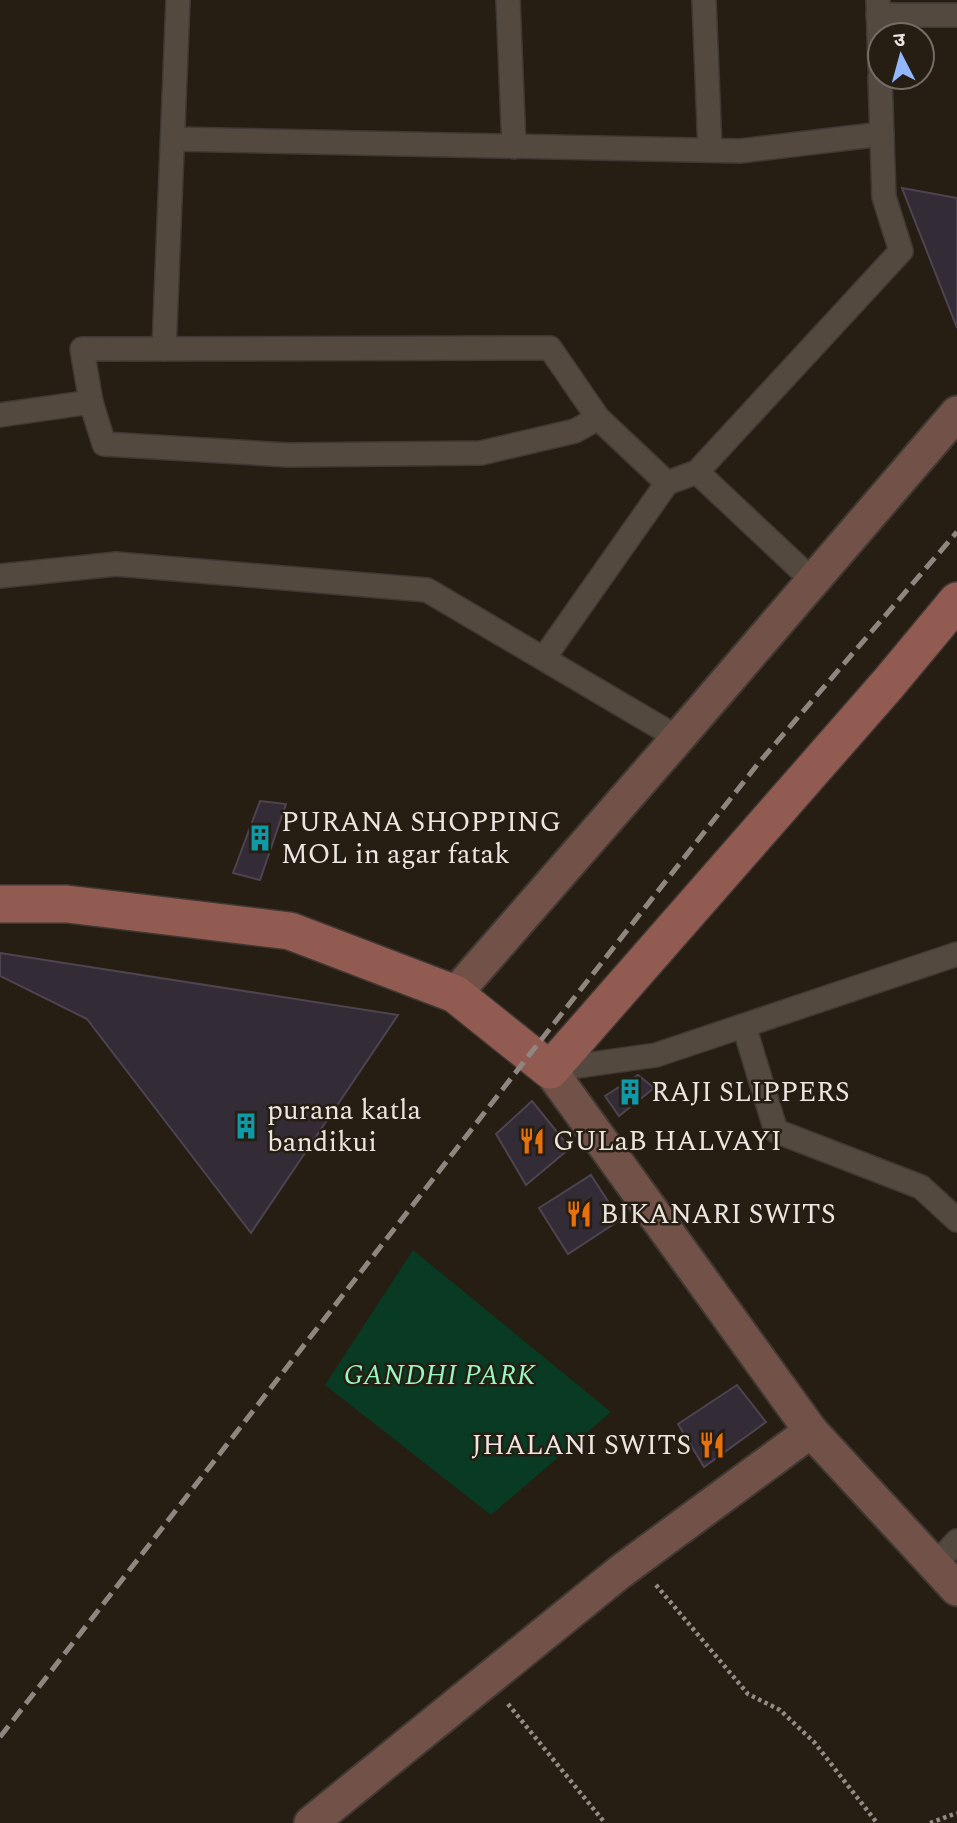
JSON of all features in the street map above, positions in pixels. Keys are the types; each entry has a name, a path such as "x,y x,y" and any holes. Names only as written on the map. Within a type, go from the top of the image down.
{"main road":[{"path":"0,904 67,904 290,931 455,994 550,1070 956,605"}],"street":[{"path":"164,349 178,0"},
{"path":"508,0 514,146"},
{"path":"704,0 710,150"},
{"path":"878,8 957,15"},
{"path":"544,659 667,483 697,472 901,251 884,197 880,91"},
{"path":"173,139 740,151 882,134"},
{"path":"598,418 575,431 481,453 288,455 104,444 91,402 82,349 550,348 598,418 667,483"},
{"path":"0,415 91,402"},
{"path":"455,994 957,413"},
{"path":"697,472 813,581"},
{"path":"0,576 116,564 427,590 678,738"},
{"path":"950,1565 811,1431 550,1070 656,1055 957,954"},
{"path":"744,1026 776,1130 921,1187 957,1220"},
{"path":"312,1823 636,1561 811,1431"}],"path":[{"path":"636,1561 748,1694 780,1710 814,1742 877,1823"},
{"path":"488,1680 605,1823"},
{"path":"930,1823 957,1813"}],"green space":[{"name":"GANDHI PARK","path":"413,1250 611,1412 491,1515 325,1385"}],"building":[{"path":"902,188 957,198 957,328"},
{"name":"PURANA SHOPPING MOL in agar fatak","path":"260,801 286,804 260,880 233,873"},
{"name":"purana katla bandikui","path":"0,953 398,1015 251,1233 87,1019 0,976"},
{"name":"RAJI SLIPPERS","path":"638,1075 654,1088 619,1116 605,1096"},
{"name":"GULaB HALVAYI","path":"532,1101 570,1148 526,1185 496,1134"},
{"name":"BIKANARI SWITS","path":"591,1175 620,1220 568,1254 539,1208"},
{"name":"JHALANI SWITS","path":"737,1385 766,1422 704,1467 678,1424"}],"railway":[{"path":"0,1737 757,765 957,532"}],"place":[{"name":"PURANA SHOPPING MOL in agar fatak","path":"260,838"},
{"name":"RAJI SLIPPERS","path":"630,1092"},
{"name":"purana katla bandikui","path":"246,1126"},
{"name":"GULaB HALVAYI","path":"532,1141"},
{"name":"BIKANARI SWITS","path":"579,1214"},
{"name":"JHALANI SWITS","path":"712,1445"}]}
